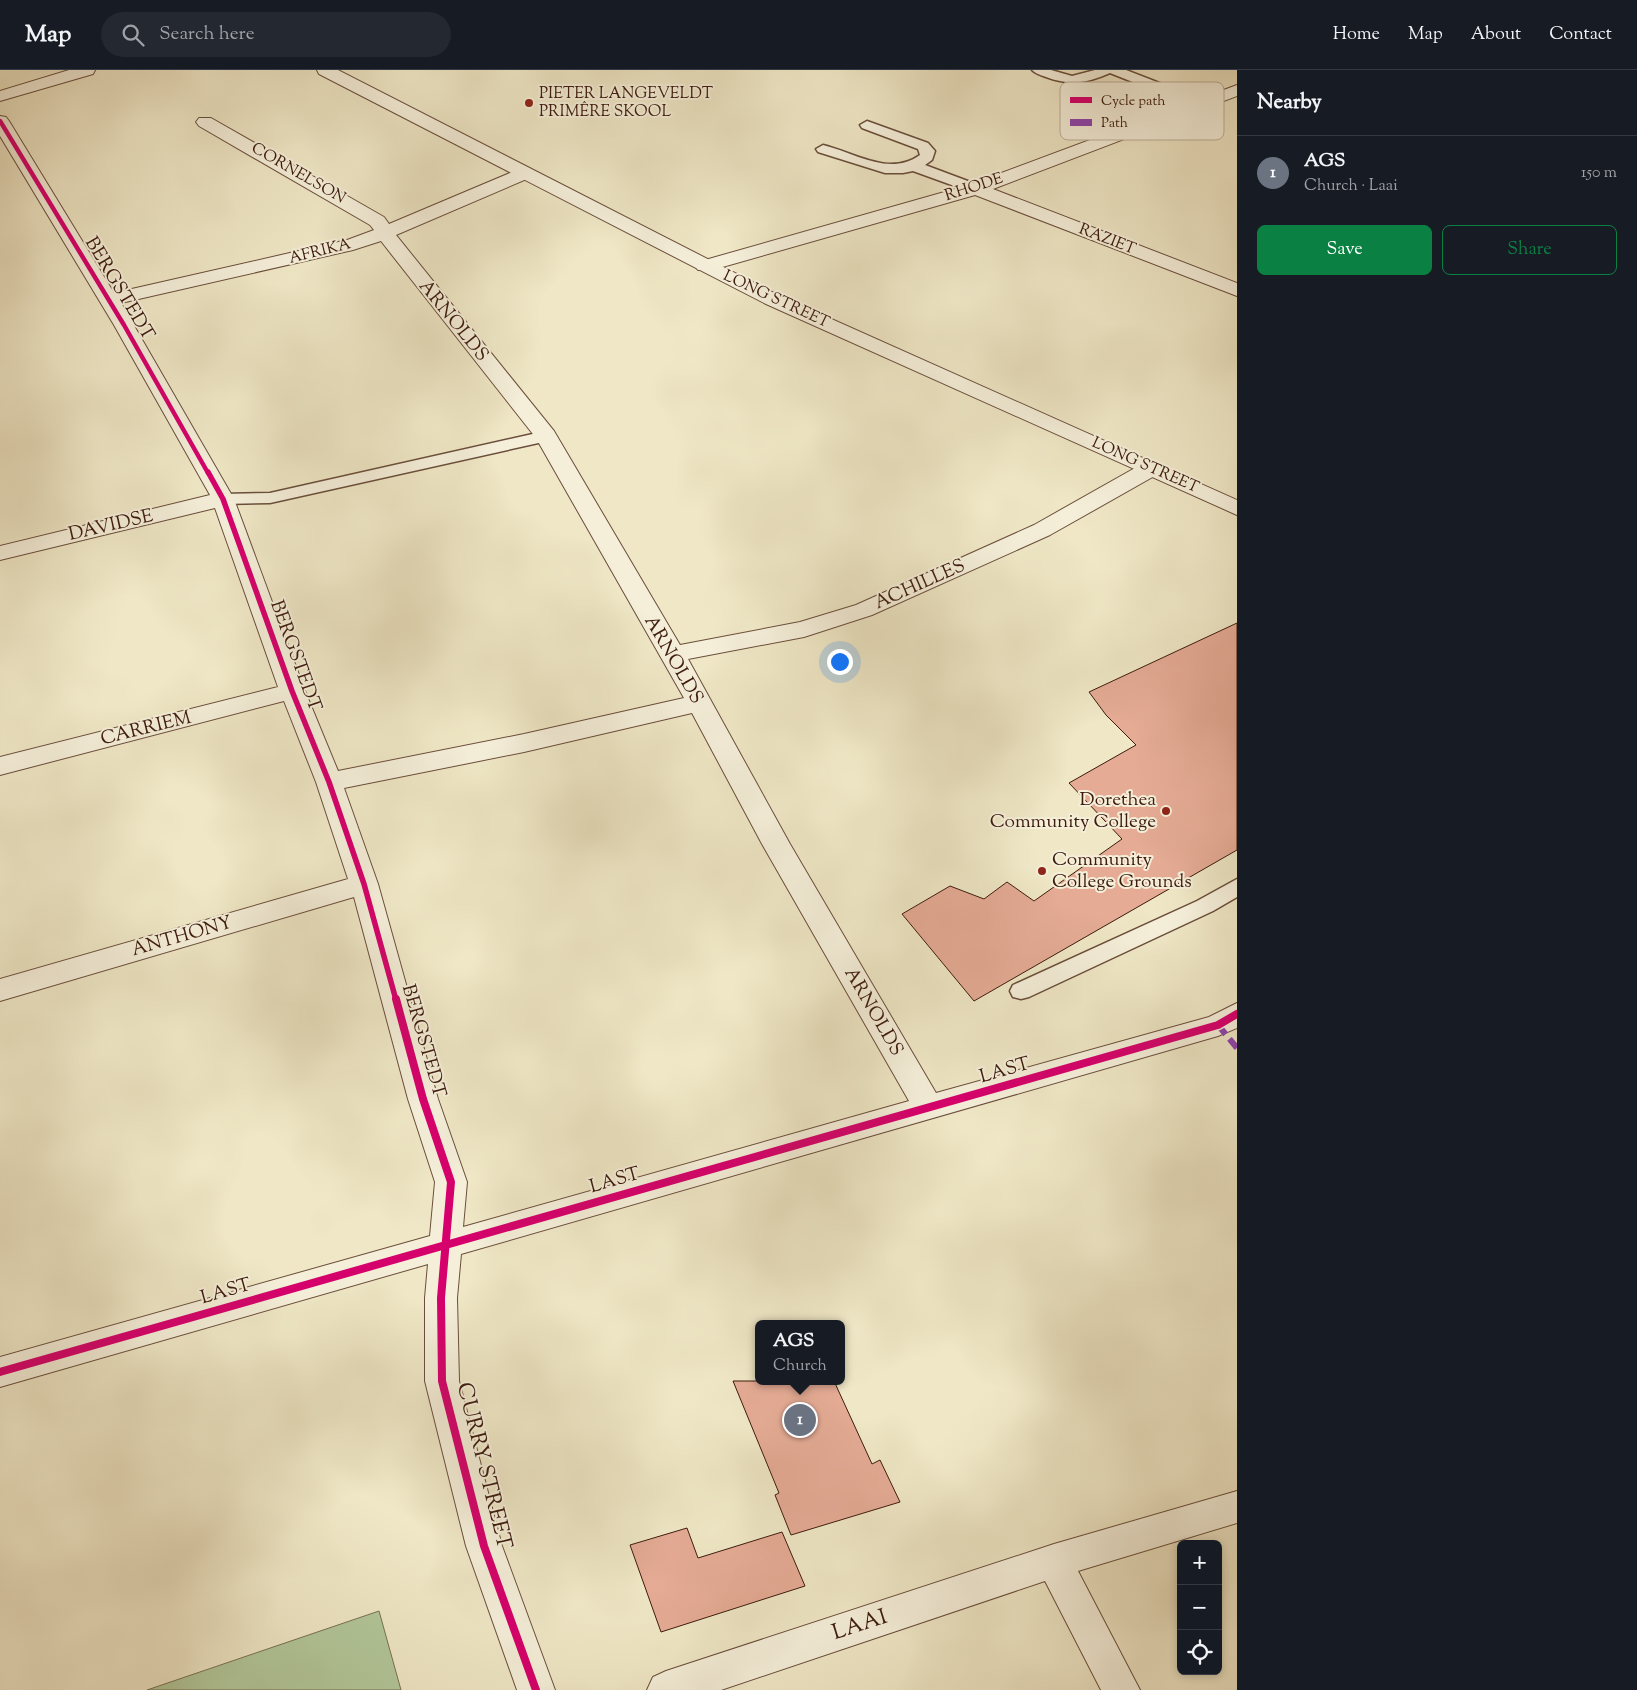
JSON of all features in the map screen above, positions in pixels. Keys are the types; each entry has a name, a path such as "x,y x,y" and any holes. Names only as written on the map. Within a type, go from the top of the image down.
{"street":[{"path":"0,96 87,70"},
{"name":"LONG STREET","path":"325,70 523,174 773,300 1237,508"},
{"name":"RHODE","path":"1224,95 1237,90"},
{"name":"BERGSTEDT","path":"0,121 108,300 227,509 292,692 328,782 364,884 424,1099 451,1182 447,1244"},
{"name":"CORNELSON","path":"205,122 360,210 377,221 385,233"},
{"name":"RHODE","path":"705,266 976,190 1107,140"},
{"name":"AFRIKA","path":"108,300 344,247 385,233 523,174"},
{"name":"RAZIET","path":"976,190 1237,290"},
{"name":"ARNOLDS","path":"385,233 546,436 642,606 673,654 776,844 928,1108"},
{"name":"ACHILLES","path":"673,654 804,629 864,610 1042,530 1150,469"},
{"name":"DAVIDSE","path":"0,553 227,509"},
{"name":"CARRIEM","path":"0,766 292,692"},
{"path":"328,782 524,743 699,703"},
{"name":"ANTHONY","path":"0,990 364,884"},
{"name":"LAST","path":"0,1372 1218,1025 1237,1014"},
{"name":"CURRY STREET","path":"447,1244 442,1298 442,1381 484,1546 536,1690"},
{"name":"LAAI","path":"666,1690 1054,1562 1237,1507"},
{"path":"1054,1562 1121,1690"}],"lane":[{"path":"1039,70 1064,80 1076,82 1086,80 1106,70"},
{"path":"1114,70 1145,82"},
{"path":"823,149 887,169 901,170 914,166 927,157 928,151 923,146 867,125"},
{"path":"914,166 976,190"},
{"path":"227,509 546,436"},
{"path":"1022,990 1205,906 1237,887"}],"green space":[{"path":"379,1611 401,1690 147,1690"}],"building":[{"name":"Dorethea Community College","path":"1237,623 1237,850 974,1001 902,914 950,886 984,899 1007,882 1034,901 1122,839 1069,783 1136,745 1106,715 1089,692"},
{"path":"733,1381 755,1381 755,1385 836,1385 872,1464 880,1460 900,1502 791,1535 775,1495 779,1493"},
{"path":"687,1528 698,1558 782,1532 805,1586 661,1632 630,1545"}],"marked path":[{"path":"1218,1025 1237,1048"}],"cycle path":[{"path":"0,121 124,325 223,499 292,691 329,782 364,884 423,1099 451,1182 441,1298 442,1381 484,1546 536,1690"},
{"path":"0,1372 1218,1025 1237,1014"}],"place":[{"name":"PIETER LANGEVELDT PRIMÊRE SKOOL","path":"529,103"},
{"name":"Dorethea Community College","path":"1166,811"},
{"name":"Community College Grounds","path":"1042,871"},
{"name":"AGS","path":"800,1420"}]}
